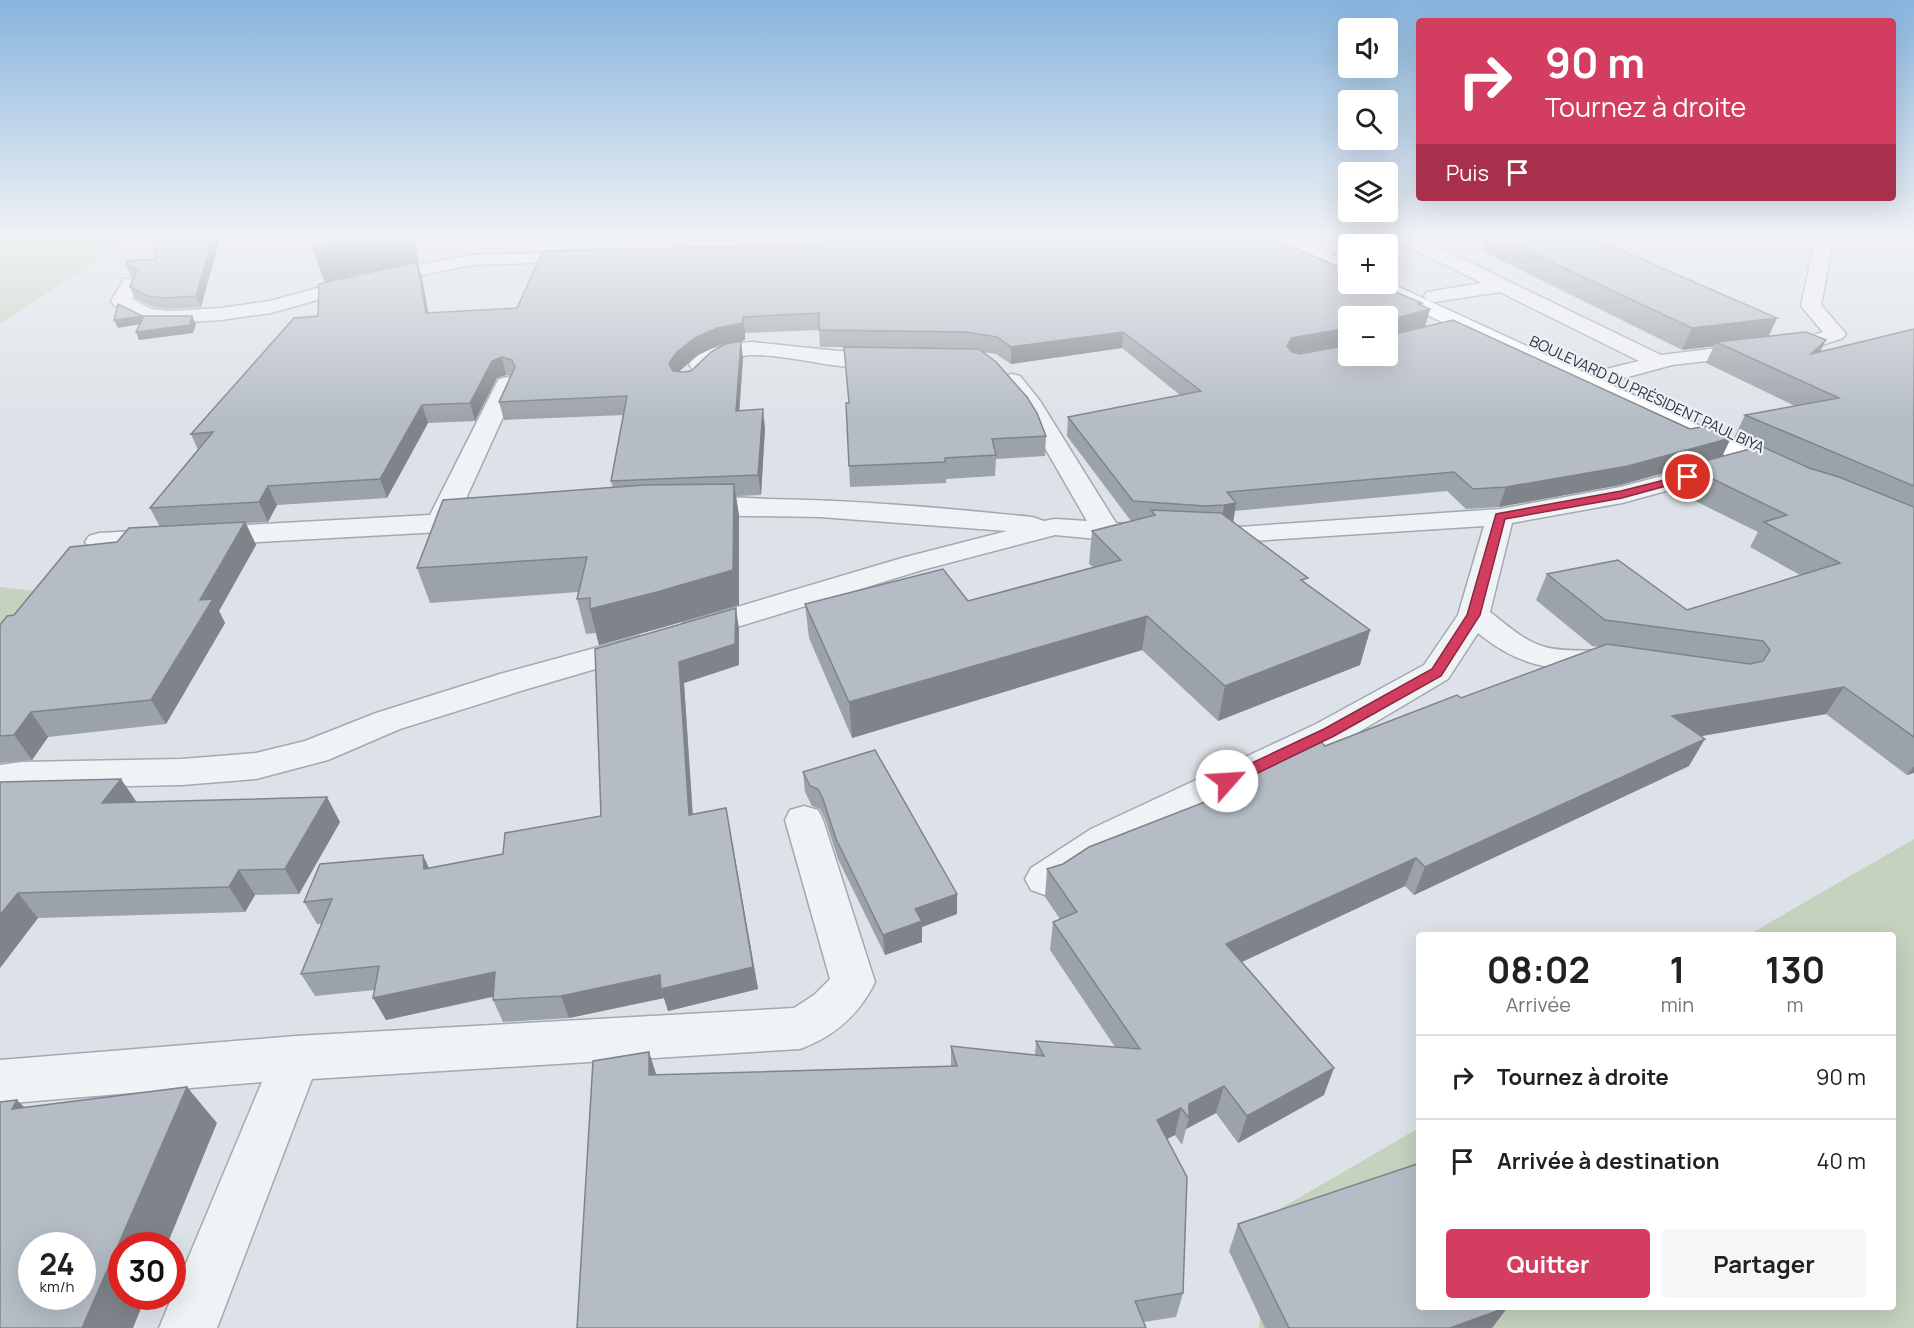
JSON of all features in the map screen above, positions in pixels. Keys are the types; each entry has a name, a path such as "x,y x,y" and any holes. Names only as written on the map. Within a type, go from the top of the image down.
{"main road":[{"name":"BOULEVARD DU PRÉSIDENT PAUL BIYA","path":"1406,297 1753,459 1798,473 1780,455 1436,297"}],"street":[{"path":"124,297 121,301 146,315 170,317 221,314 271,307 307,297"},
{"path":"1525,297 1658,362"},
{"path":"1606,375 1658,362 1810,343 1836,334 1811,306 1813,297"},
{"path":"1431,333 1465,324"},
{"path":"685,381 697,366 717,354 747,348 773,348 806,355 907,359"},
{"path":"995,366 1008,376 1032,406 1108,532"},
{"path":"440,524 507,384"},
{"path":"662,507 748,506 865,509 1108,532 1202,536 1500,517 1622,495 1753,459"},
{"path":"1045,879 1105,840 1329,733 1436,672 1474,615 1500,517"},
{"path":"99,542 499,519"},
{"path":"0,777 182,772 256,766 315,751 388,721 512,682 676,636 912,564 1054,527"},
{"path":"1474,615 1526,652 1558,659 1590,658 1646,666"},
{"path":"0,1082 296,1058 800,1028 828,1013 843,998 853,982 804,820"},
{"path":"188,1328 296,1058"}],"green space":[{"path":"0,297 41,297 0,324"},
{"path":"0,587 43,592 0,642"},
{"path":"1914,839 1914,1328 1259,1328 1269,1215 1416,1130 1416,1310 1896,1310 1896,932 1753,932"}],"building":[{"path":"319,297 423,297 426,313 517,308 522,297 1408,297 1430,309 1398,317 1398,306 1338,306 1338,330 1292,338 1287,346 1292,352 1300,354 1338,347 1338,366 1398,366 1398,333 1453,320 1690,429 1706,426 1731,438 1628,466 1506,487 1473,489 1454,472 1227,492 1236,503 1224,505 1205,506 1133,501 1068,417 1201,391 1123,332 1011,347 997,337 965,332 819,330 819,313 743,317 743,323 717,328 695,338 677,352 669,363 673,371 691,371 711,352 725,344 741,341 736,411 763,409 758,475 611,481 627,396 499,402 515,367 512,360 502,357 492,361 470,403 422,405 380,479 268,486 259,502 150,508 213,432 191,434 294,318 318,316"},
{"path":"1626,297 1729,297 1777,318 1692,328"},
{"path":"118,304 142,316 144,316 114,320"},
{"path":"144,316 192,316 190,325 136,332"},
{"path":"1914,329 1914,486 1745,415 1839,398 1716,342 1806,332 1826,340 1811,354"},
{"path":"844,347 979,349 996,362 1027,397 1037,413 1046,436 992,439 996,455 945,458 945,462 849,466 846,403 849,403"},
{"path":"1761,446 1809,468 1839,477 1914,507 1914,737 1844,687 1672,716 1705,739 1425,867 1416,858 1226,944 1334,1068 1247,1116 1224,1086 1189,1104 1189,1118 1181,1108 1157,1120 1187,1177 1183,1293 1135,1301 1146,1328 577,1328 593,1061 649,1052 649,1075 957,1066 951,1046 1044,1056 1036,1041 1140,1049 1053,922 1077,912 1047,869 1063,864 1089,847 1228,793 1222,787 1256,774 1248,766 1316,737 1325,746 1457,695 1461,698 1607,644 1750,664 1763,661 1770,650 1763,641 1605,620 1547,574 1618,560 1687,610 1840,563 1764,522 1787,515 1686,466"},
{"path":"734,484 733,570 657,592 590,609 590,598 577,599 587,557 417,568 443,500 644,485"},
{"path":"1151,510 1221,513 1308,578 1301,580 1370,630 1225,686 1147,616 849,702 805,604 943,569 968,601 1121,560 1092,531 1155,515"},
{"path":"245,522 200,600 213,599 151,700 31,712 14,735 0,736 0,625 7,616 14,615 70,547 117,542 129,528"},
{"path":"736,608 735,644 679,662 689,815 726,808 753,967 661,989 660,975 561,996 493,1000 495,972 373,998 379,966 301,974 332,899 304,902 320,864 423,855 424,869 503,854 505,833 601,816 595,649"},
{"path":"875,750 957,894 915,909 922,921 883,935 836,839 823,799 818,789 810,786 803,772"},
{"path":"121,779 102,803 327,797 285,869 239,870 229,887 18,893 0,915 0,782"},
{"path":"187,1087 124,1232 108,1232 108,1268 96,1296 96,1232 18,1232 18,1310 90,1310 82,1328 0,1328 0,1102 17,1100 12,1109"},
{"path":"1416,1164 1416,1310 1500,1310 1450,1328 1289,1328 1238,1224"}],"route":[{"path":"1227,781 1329,733 1436,672 1474,615 1500,517 1622,495 1688,477"}]}
